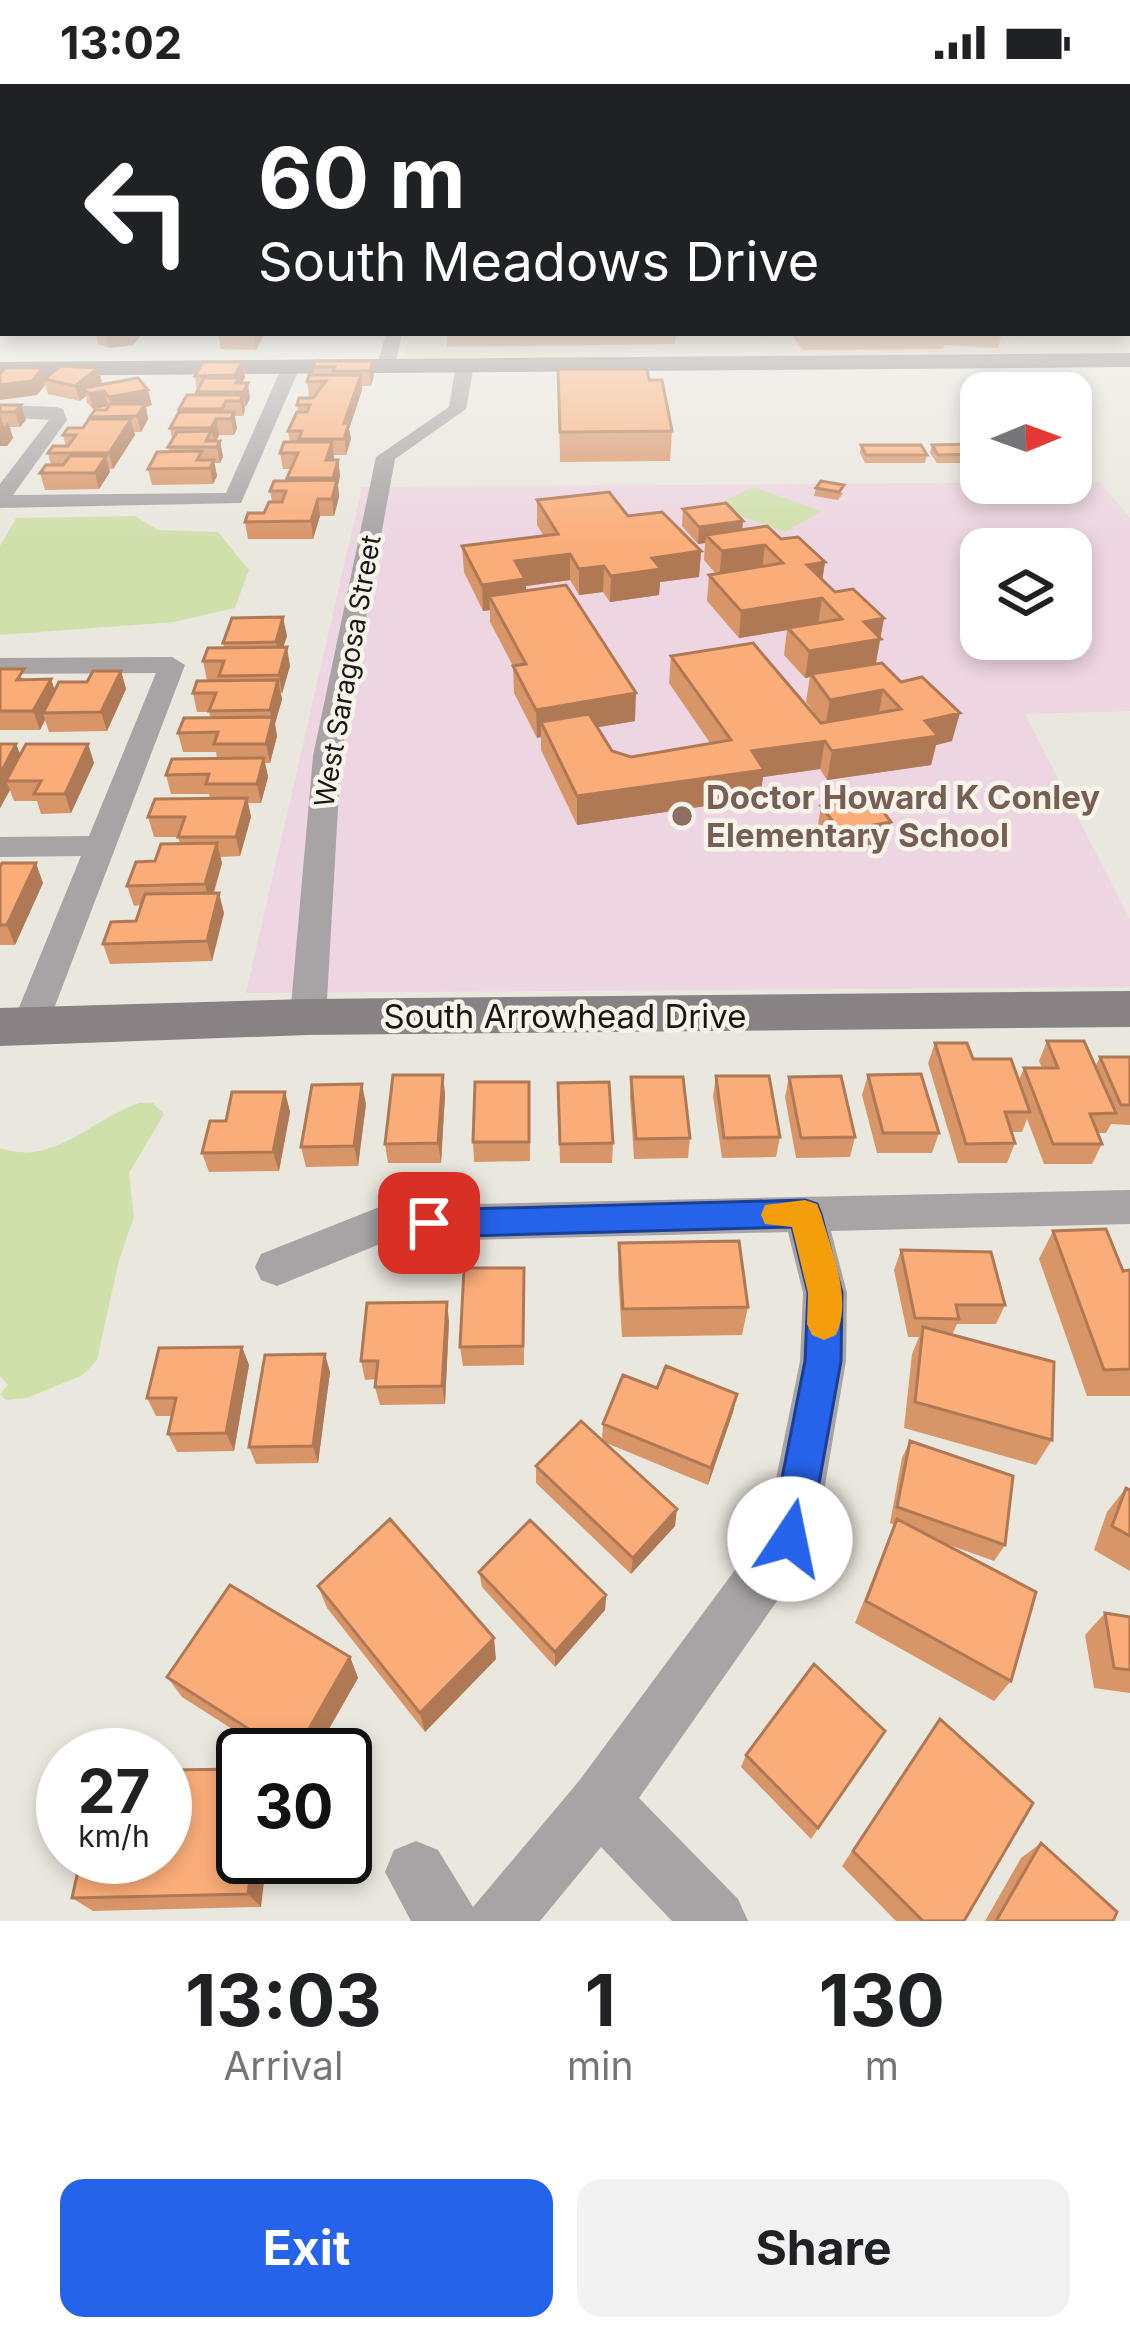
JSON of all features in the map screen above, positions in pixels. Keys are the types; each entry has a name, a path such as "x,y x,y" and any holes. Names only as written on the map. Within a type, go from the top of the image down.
{"street":[{"path":"0,500 234,499 289,372"},
{"name":"West Saragosa Street","path":"308,1017 327,756 386,457 462,403 464,372"},
{"path":"0,411 56,413 58,420 0,500"},
{"path":"0,667 172,664 100,846 14,1027"},
{"path":"0,847 100,846"},
{"name":"South Arrowhead Drive","path":"14,1027 308,1017 1130,1009"},
{"path":"277,1267 382,1224 1130,1207"},
{"path":"500,1921 600,1802 790,1539 823,1361 825,1293 805,1214"},
{"path":"600,1802 716,1921"}],"shaded area":[{"name":"Doctor Howard K Conley Elementary School","path":"1092,482 1100,482 1130,518 1130,711 1025,714 1130,920 1130,987 246,993 362,487 960,483 960,504 1092,504"}],"green space":[{"path":"753,487 822,511 785,532 714,506"},
{"path":"135,516 158,530 218,532 249,570 235,608 174,622 0,635 0,546 16,518"},
{"path":"139,1103 153,1103 164,1114 129,1173 134,1217 119,1260 97,1360 83,1375 27,1398 6,1400 0,1394 8,1385 0,1376 0,1148 20,1152 55,1146"}],"building":[{"path":"40,372 32,381 0,385 0,374"},
{"path":"54,372 93,372 75,386 44,379"},
{"path":"197,372 237,372 235,375 195,376"},
{"path":"558,372 647,372 649,380 662,380 672,431 560,432"},
{"path":"309,375 361,375 344,423 349,423 344,439 299,439 302,431 288,431 297,412 307,412 310,405 297,405 299,398 313,398 326,381 307,382"},
{"path":"138,378 148,390 109,397 104,391 89,394 83,388"},
{"path":"204,378 239,378 236,383 248,383 243,392 197,392"},
{"path":"187,395 243,395 240,401 226,401 222,409 179,409"},
{"path":"110,404 145,404 137,416 90,417"},
{"path":"0,405 21,405 15,412 0,412"},
{"path":"179,412 234,412 231,419 216,419 211,428 170,428"},
{"path":"89,419 131,419 109,453 48,453 53,446 68,446 76,435 63,435 68,428 83,428"},
{"path":"211,431 206,441 220,441 217,447 168,447 177,432"},
{"path":"284,442 332,442 326,460 338,460 333,478 287,478 298,453 280,453"},
{"path":"960,444 960,454 938,455 932,445"},
{"path":"861,445 921,445 927,455 866,455"},
{"path":"202,451 197,460 214,460 210,468 148,469 157,452"},
{"path":"70,456 106,456 95,473 40,473 46,465 63,465"},
{"path":"337,480 332,499 318,499 311,521 245,522 248,513 264,513 269,502 282,502 286,491 270,491 274,481"},
{"path":"821,481 844,485 839,492 816,488"},
{"path":"609,492 628,516 662,512 701,551 652,558 661,569 611,576 604,566 579,569 570,554 515,561 525,579 482,585 462,546 558,534 537,500"},
{"path":"726,503 743,521 699,527 683,509"},
{"path":"767,526 781,539 798,537 825,562 807,565 835,592 853,589 884,618 864,622 881,639 809,651 788,628 842,619 822,598 741,611 709,575 783,563 765,545 722,551 706,535"},
{"path":"566,585 636,693 536,710 513,666 526,664 489,596"},
{"path":"283,617 276,642 223,643 232,618"},
{"path":"753,643 821,723 901,709 883,690 830,700 811,674 882,663 901,682 922,677 960,713 925,721 938,736 832,751 825,741 752,751 764,770 577,796 541,722 589,714 612,751 631,757 731,740 671,656"},
{"path":"287,647 279,675 219,676 224,661 203,661 208,648"},
{"path":"0,669 24,669 17,680 51,679 33,711 0,711"},
{"path":"93,671 121,671 101,712 43,713 59,682 87,682"},
{"path":"278,680 270,710 209,711 216,693 193,693 197,681"},
{"path":"273,717 266,744 214,744 218,732 178,733 184,718"},
{"path":"0,744 16,744 0,774"},
{"path":"26,744 88,744 65,794 34,794 41,781 6,781"},
{"path":"264,758 257,784 206,784 209,774 166,775 172,759"},
{"path":"247,798 236,837 178,837 185,817 148,817 155,799"},
{"path":"873,798 891,822 840,831 821,806"},
{"path":"217,843 205,884 127,886 136,862 155,861 161,844"},
{"path":"2,863 36,863 7,925 0,925"},
{"path":"219,893 207,941 103,944 111,922 136,921 145,894"},
{"path":"1047,1041 1084,1041 1116,1113 1090,1114 1102,1144 1053,1144 1024,1068 1058,1068"},
{"path":"935,1043 967,1043 973,1059 1011,1059 1030,1112 1005,1112 1015,1143 966,1144"},
{"path":"1100,1057 1130,1057 1130,1105 1121,1105"},
{"path":"921,1074 939,1133 883,1133 868,1075"},
{"path":"393,1075 443,1075 438,1143 385,1144"},
{"path":"716,1076 769,1076 780,1137 724,1138"},
{"path":"841,1076 855,1137 801,1138 789,1077"},
{"path":"631,1077 683,1077 690,1138 636,1139"},
{"path":"475,1082 529,1082 529,1142 473,1142"},
{"path":"609,1082 613,1143 560,1144 558,1083"},
{"path":"362,1084 354,1146 301,1147 312,1085"},
{"path":"232,1092 285,1092 273,1152 202,1153 210,1121 226,1121"},
{"path":"1106,1229 1123,1271 1130,1270 1130,1369 1104,1370 1053,1231"},
{"path":"739,1241 748,1307 623,1309 619,1243"},
{"path":"901,1250 991,1252 1005,1305 956,1305 959,1319 915,1318"},
{"path":"464,1268 524,1268 523,1346 460,1347"},
{"path":"447,1302 442,1386 375,1387 378,1361 361,1361 367,1303"},
{"path":"923,1327 1054,1362 1052,1440 915,1402"},
{"path":"242,1347 226,1433 168,1434 176,1398 147,1398 159,1348"},
{"path":"325,1354 313,1446 249,1447 265,1355"},
{"path":"666,1366 737,1394 711,1468 603,1424 623,1375 657,1388"},
{"path":"581,1421 677,1509 633,1558 536,1466"},
{"path":"910,1441 1013,1476 1005,1545 897,1507"},
{"path":"1126,1488 1130,1490 1130,1536 1112,1526"},
{"path":"390,1519 494,1638 420,1713 318,1586"},
{"path":"897,1519 1036,1592 1011,1681 866,1601"},
{"path":"530,1520 606,1595 555,1652 479,1572"},
{"path":"230,1585 350,1657 309,1728 247,1728 167,1677"},
{"path":"1105,1613 1130,1617 1130,1670 1114,1668"},
{"path":"814,1664 885,1731 818,1828 746,1755"},
{"path":"940,1719 1033,1803 964,1921 923,1921 853,1851"},
{"path":"216,1769 216,1884 249,1884 248,1894 72,1898 75,1884 192,1884 192,1770"},
{"path":"1041,1843 1117,1912 1113,1921 996,1921"}],"slow traffic":[{"path":"777,1215 805,1214 825,1293 824,1324"}],"place":[{"name":"Doctor Howard K Conley Elementary School","path":"682,816"}],"route":[{"path":"429,1223 805,1214 825,1293 823,1361 790,1539"}]}
